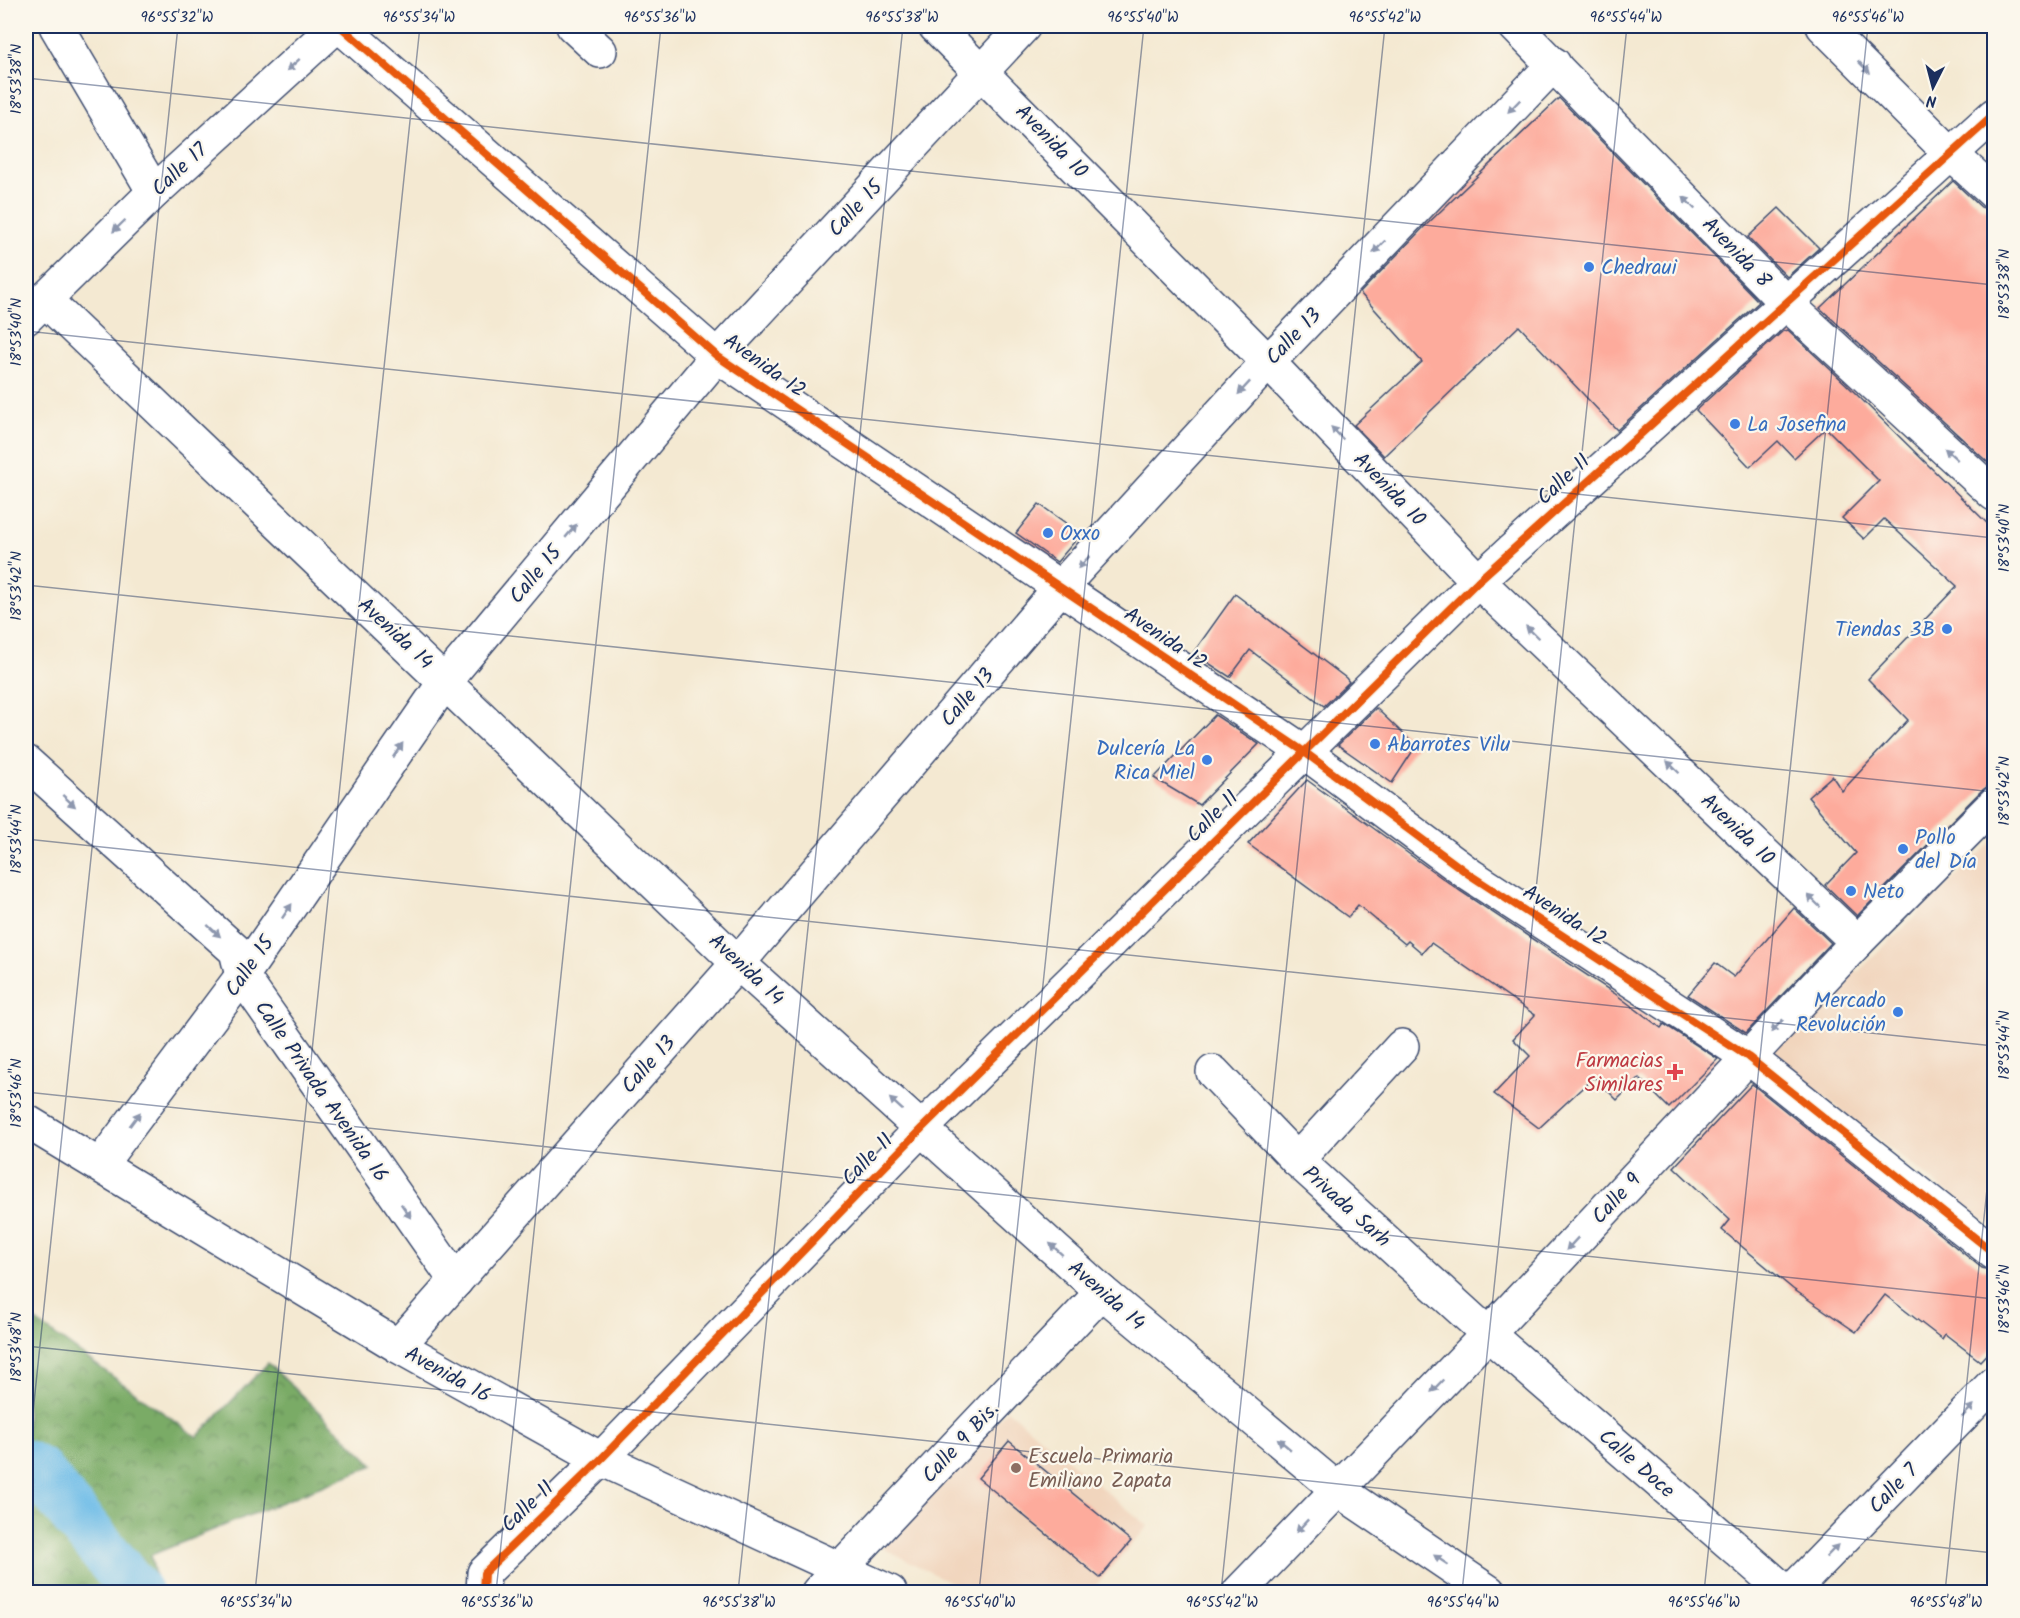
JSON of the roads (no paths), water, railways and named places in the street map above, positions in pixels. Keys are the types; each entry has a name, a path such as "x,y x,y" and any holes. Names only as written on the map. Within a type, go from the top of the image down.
{"street":[{"path":"56,26 154,192"},
{"name":"Calle 17","path":"35,309 154,192 338,26"},
{"name":"Avenida 12","path":"338,26 717,356 1059,589 1303,751 1470,875 1748,1057 1995,1253"},
{"path":"573,26 600,51"},
{"name":"Avenida 10","path":"935,26 983,71 1268,362 1478,581 1857,942"},
{"name":"Calle 15","path":"100,1166 242,976 446,680 717,356 1024,26"},
{"path":"1822,26 1951,154 1995,193"},
{"name":"Avenida 8","path":"1524,28 1554,64 1786,303 1995,494"},
{"name":"Calle 13","path":"398,1346 738,963 1059,589 1268,362 1554,64"},
{"name":"Calle 11","path":"484,1583 922,1128 1478,581 1995,116"},
{"name":"Avenida 14","path":"35,309 446,680 738,963 1102,1292 1337,1489 1489,1593"},
{"name":"Calle Privada Avenida 16","path":"26,762 236,951 242,976 456,1281"},
{"name":"Calle 9","path":"1239,1593 1488,1334 1857,942 1995,804"},
{"path":"1297,1160 1402,1046"},
{"name":"Privada Sarh","path":"1213,1072 1297,1160 1488,1334"},
{"name":"Avenida 16","path":"26,1121 398,1346 601,1459 890,1593"},
{"name":"Calle 9 Bis.","path":"818,1593 1102,1292"},
{"name":"Calle Doce","path":"1488,1334 1789,1593"},
{"name":"Calle 7","path":"1789,1593 1995,1383"}],"waterway":[{"path":"26,1465 39,1472 137,1592"}],"place":[{"name":"Chedraui","path":"1589,267"},
{"name":"La Josefina","path":"1735,424"},
{"name":"Oxxo","path":"1048,533"},
{"name":"Tiendas 3B","path":"1947,629"},
{"name":"Abarrotes Vilu","path":"1375,744"},
{"name":"Dulcería La Rica Miel","path":"1207,760"},
{"name":"Pollo del Día","path":"1903,849"},
{"name":"Neto","path":"1851,891"},
{"name":"Mercado Revolución","path":"1898,1012"},
{"name":"Farmacias Similares","path":"1675,1072"},
{"name":"Escuela Primaria Emiliano Zapata","path":"1016,1468"}]}
